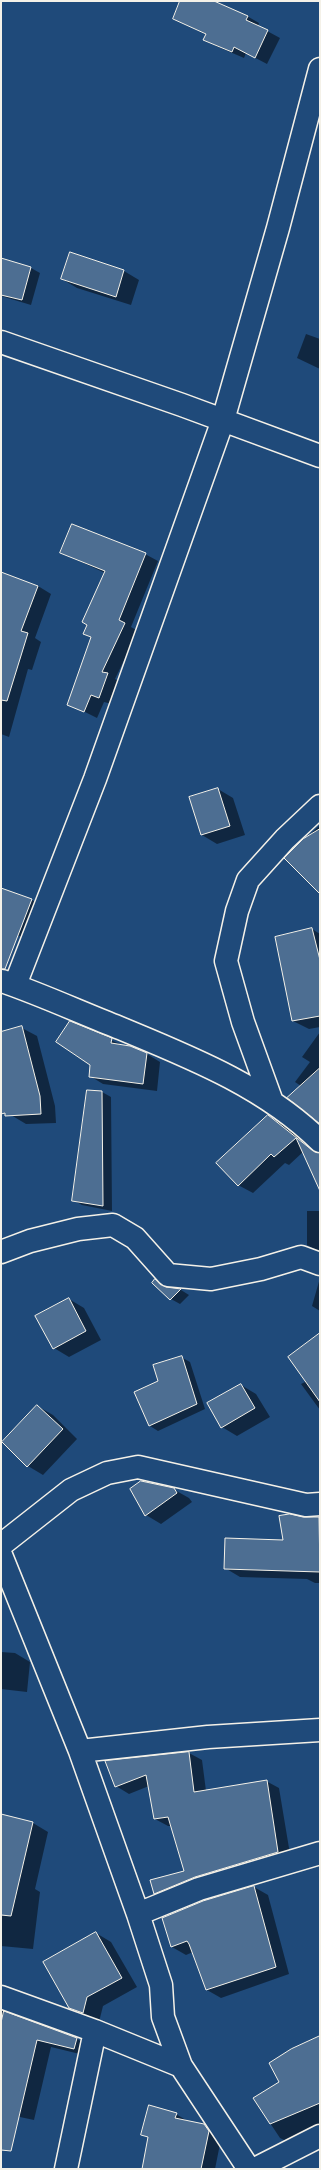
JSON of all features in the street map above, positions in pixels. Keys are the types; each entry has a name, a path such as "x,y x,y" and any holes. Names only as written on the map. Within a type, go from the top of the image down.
{"street":[{"path":"320,69 278,228 222,420 95,779 8,983 174,1050 251,1088 299,1120 320,1141"},
{"path":"1,342 320,456"},
{"path":"272,1102 243,1022 226,961 237,912 248,880 285,839 320,806"},
{"path":"1,1252 30,1241 78,1229 113,1225 135,1238 168,1275 211,1279 261,1269 301,1257 320,1264"},
{"path":"1,1546 71,1490 107,1473 138,1467 306,1505 320,1504"},
{"path":"1,1555 80,1751 138,1914 161,1985 163,2017 181,2066 250,2169"},
{"path":"80,1751 208,1737 320,1730"},
{"path":"138,1914 199,1889 320,1853"},
{"path":"1,1997 95,2031 181,2066"},
{"path":"66,2169 95,2031"},
{"path":"254,2169 320,2136"}],"building":[{"path":"180,1 214,1 248,16 246,20 268,30 255,58 234,47 232,52 203,40 206,34 173,19"},
{"path":"70,252 124,270 116,297 61,279"},
{"path":"1,258 31,267 22,300 1,295"},
{"path":"72,524 146,553 119,620 125,623 102,672 108,673 99,698 91,695 84,712 67,705 91,637 83,634 87,625 82,622 105,571 60,553"},
{"path":"1,572 38,586 21,631 28,633 7,701 1,700"},
{"path":"218,788 230,826 201,835 189,797"},
{"path":"320,829 320,894 284,858 303,839"},
{"path":"1,888 32,899 5,969 1,969"},
{"path":"312,928 320,960 320,1016 292,1021 275,937"},
{"path":"70,1021 112,1038 111,1043 130,1046 147,1053 143,1084 89,1077 90,1065 56,1042"},
{"path":"22,1026 40,1096 41,1114 5,1116 5,1113 1,1114 1,1032"},
{"path":"320,1068 320,1124 287,1098"},
{"path":"87,1090 102,1091 103,1206 72,1201"},
{"path":"268,1115 312,1150 320,1153 320,1191 296,1138 274,1157 271,1154 238,1186 216,1163"},
{"path":"155,1279 166,1287 181,1289 170,1300 152,1283"},
{"path":"69,1298 86,1331 53,1349 35,1316"},
{"path":"320,1333 320,1402 288,1357"},
{"path":"182,1356 197,1404 149,1426 134,1392 158,1381 153,1365"},
{"path":"241,1384 255,1408 221,1428 207,1403"},
{"path":"37,1405 63,1429 27,1467 2,1442"},
{"path":"141,1481 174,1488 177,1493 145,1516 130,1489"},
{"path":"290,1514 303,1517 319,1517 320,1572 224,1569 225,1538 283,1540 279,1516"},
{"path":"189,1752 194,1792 267,1780 278,1852 195,1877 154,1894 150,1880 184,1871 168,1817 154,1819 146,1775 115,1787 105,1761"},
{"path":"1,1814 33,1822 11,1916 1,1915"},
{"path":"254,1886 276,1967 206,1990 189,1944 187,1941 171,1947 162,1918 203,1901"},
{"path":"96,1932 122,1978 87,1997 83,2013 69,2008 43,1962"},
{"path":"4,2011 77,2038 74,2049 37,2040 11,2151 1,2150 1,2023"},
{"path":"320,2036 320,2103 270,2124 253,2098 279,2082 269,2063 291,2049"},
{"path":"149,2105 177,2113 175,2118 204,2124 209,2131 201,2169 142,2169 148,2137 141,2135"}]}
